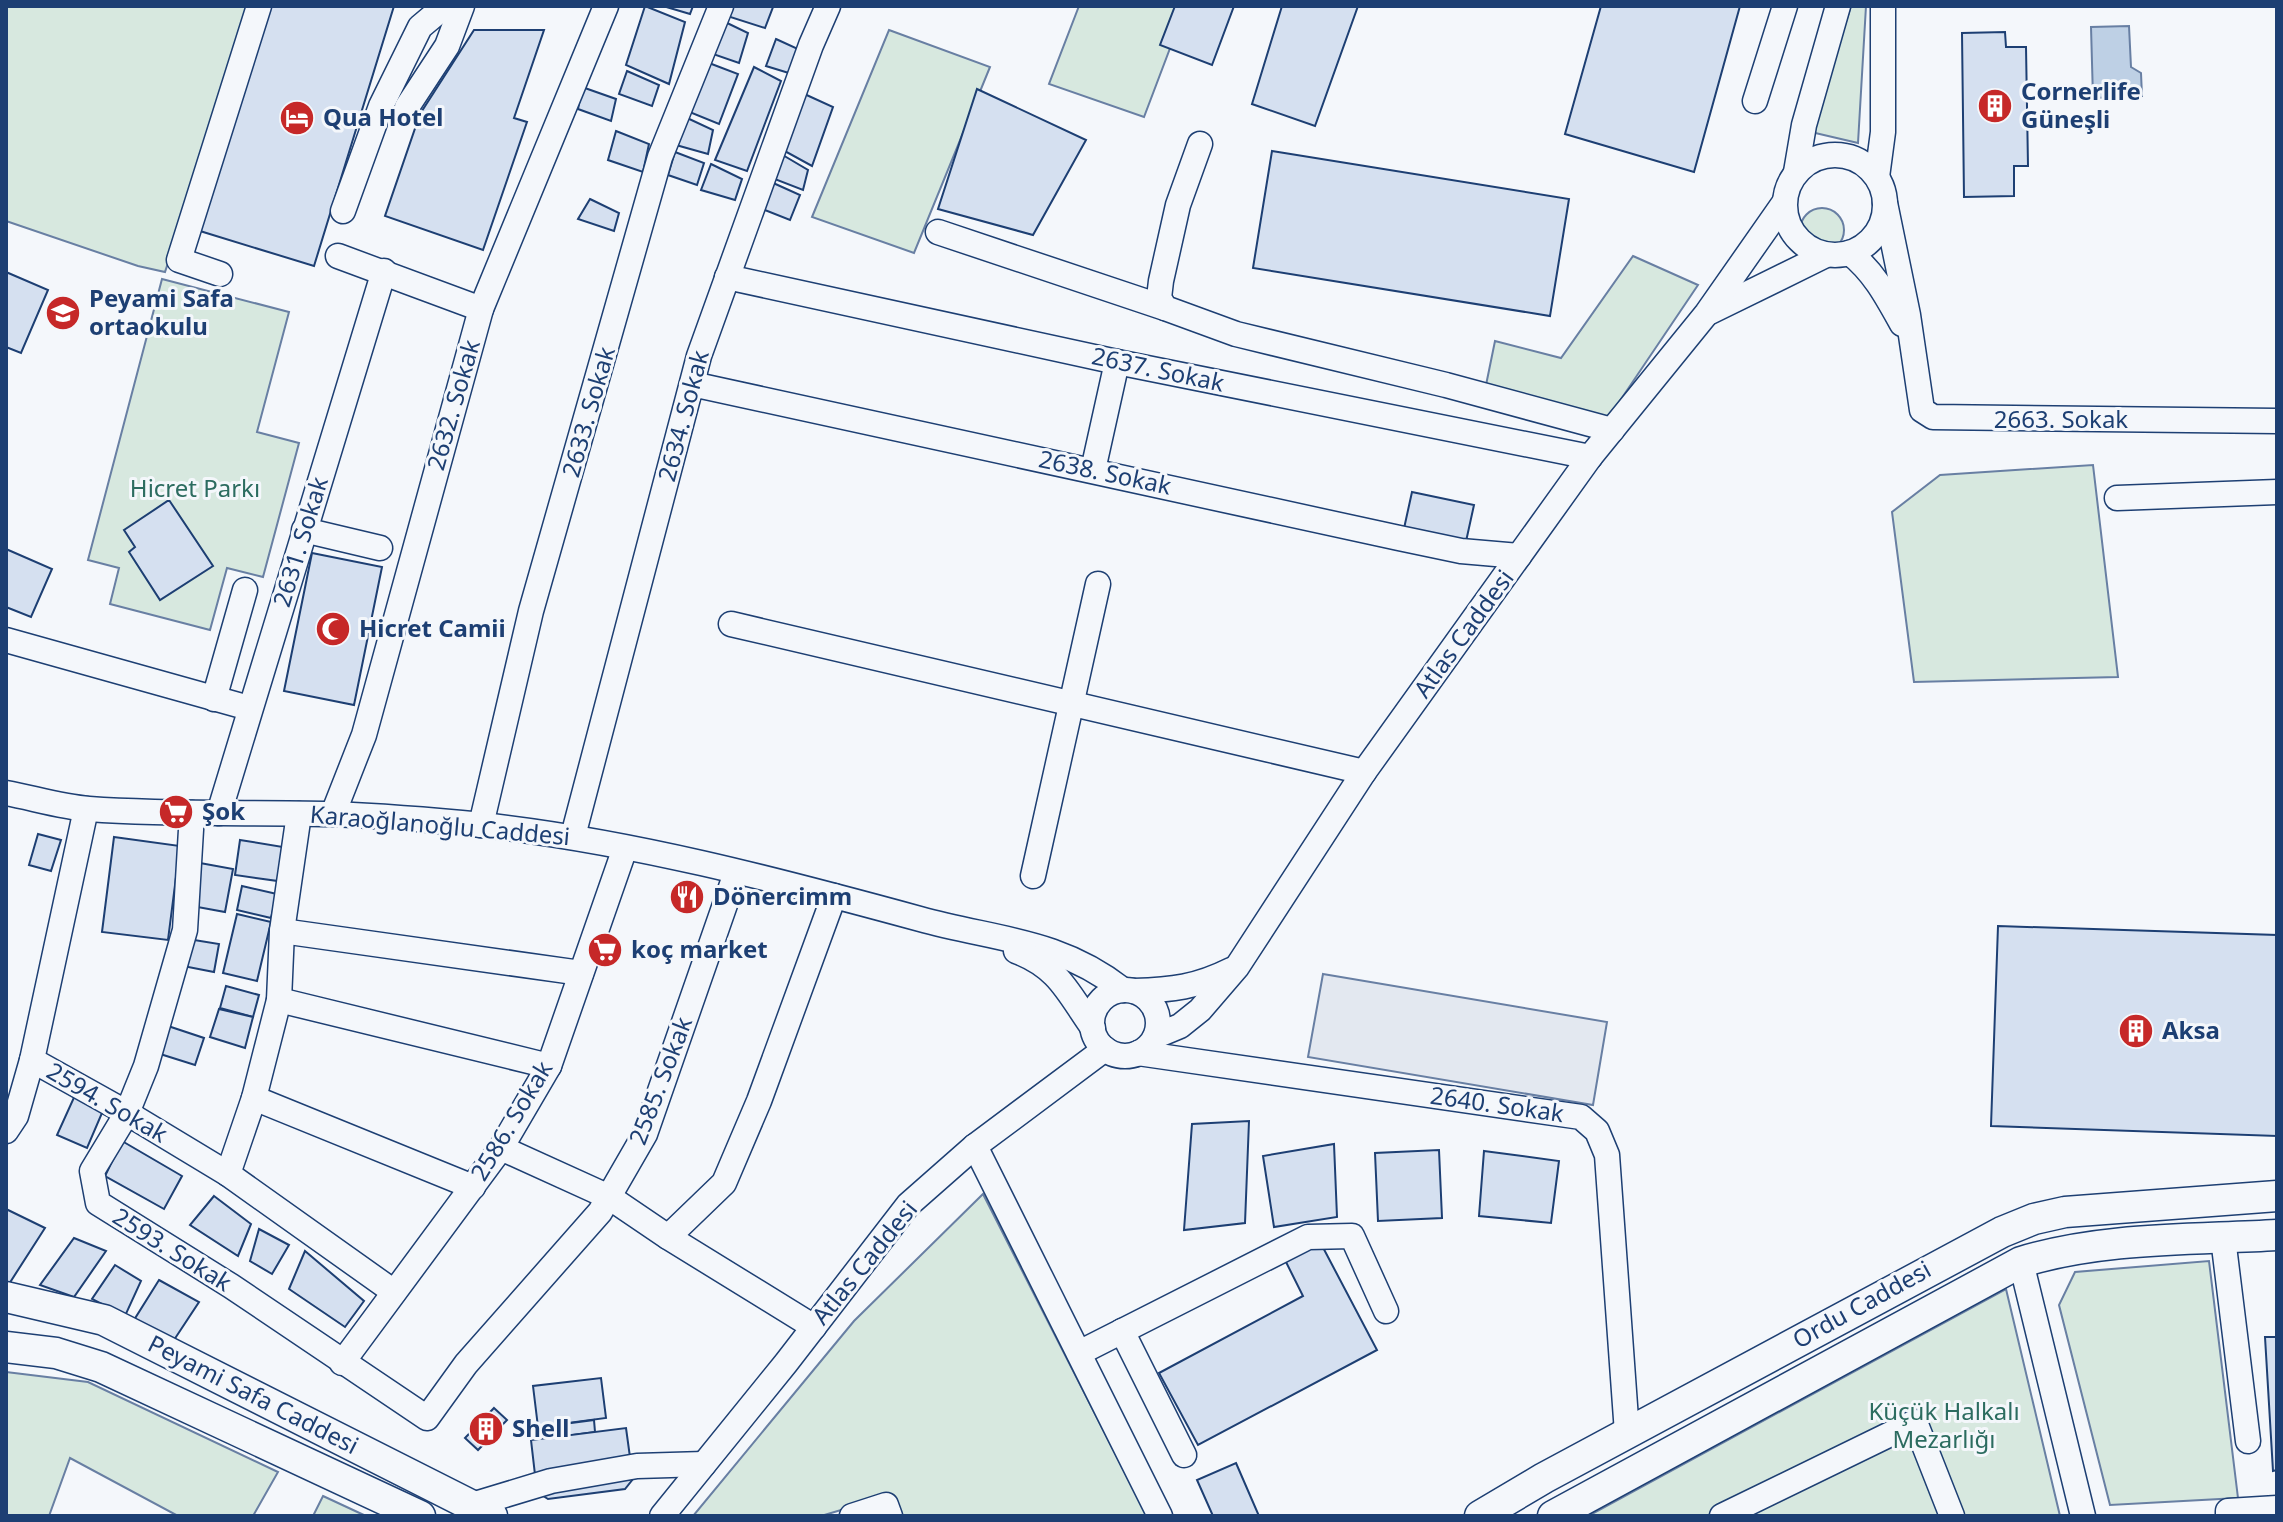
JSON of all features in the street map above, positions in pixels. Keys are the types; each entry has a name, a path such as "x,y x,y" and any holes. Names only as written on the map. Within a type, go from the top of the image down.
{"main road":[{"name":"Ordu Caddesi","path":"1480,1516 1974,1244 2034,1219 2093,1208 2277,1196"},
{"name":"Ordu Caddesi","path":"1553,1516 2021,1262 2058,1251 2091,1246 2277,1235"},
{"name":"Peyami Safa Caddesi","path":"6,1297 104,1320 482,1511"},
{"name":"Peyami Safa Caddesi","path":"6,1347 56,1353 101,1367 420,1516"}],"street":[{"path":"220,274 179,260 259,6"},
{"path":"343,211 381,106 420,27 445,6"},
{"path":"407,107 447,46 462,6"},
{"name":"2632. Sokak","path":"333,814 364,735 481,309 606,6"},
{"name":"2633. Sokak","path":"481,825 531,611 660,157 721,6"},
{"name":"2634. Sokak","path":"573,836 692,384 727,277 828,6"},
{"path":"1755,101 1785,6"},
{"path":"1796,172 1804,125 1838,6"},
{"path":"1877,177 1853,158 1838,155 1822,156 1796,172 1787,187 1784,203 1786,217 1800,242 1826,255 1850,253 1876,234 1883,219 1885,203 1877,177 1883,132 1883,6"},
{"path":"1165,308 1159,298 1161,281 1178,205 1200,144"},
{"name":"Atlas Caddesi","path":"1156,1036 1180,1026 1200,1010 1237,967 1364,772 1590,457 1707,313 1784,203"},
{"name":"2663. Sokak","path":"1885,203 1908,315 1922,410 1933,417 2277,421"},
{"path":"938,232 1236,334 1446,385 1612,430"},
{"path":"1850,253 1864,264 1880,284 1909,337"},
{"name":"Atlas Caddesi","path":"1707,313 1826,255"},
{"path":"338,256 481,309"},
{"name":"2631. Sokak","path":"219,813 384,271"},
{"name":"2637. Sokak","path":"727,277 1117,362 1590,457"},
{"path":"1093,470 1117,362"},
{"name":"2638. Sokak","path":"692,384 1461,551 1519,556"},
{"path":"2117,498 2277,492"},
{"path":"304,530 380,548"},
{"path":"1033,876 1098,584"},
{"path":"214,699 245,590"},
{"path":"731,624 1364,772"},
{"path":"6,640 249,708"},
{"name":"Karaoğlanoğlu Caddesi","path":"6,793 86,809 333,814 481,825 573,836 834,896 961,931"},
{"name":"2594. Sokak","path":"86,809 32,1060 228,1174 394,1292"},
{"name":"2593. Sokak","path":"192,813 185,930 146,1066 127,1113 92,1171 98,1203 231,1286 427,1418"},
{"path":"228,1174 254,1098 279,1000 282,931 299,814"},
{"name":"2586. Sokak","path":"342,1363 501,1148 549,1066 625,848"},
{"name":"2585. Sokak","path":"427,1418 466,1364 600,1212 645,1134 736,873"},
{"path":"668,1237 724,1183 759,1101 834,896"},
{"path":"282,931 581,973"},
{"path":"961,931 1040,945 1077,960 1152,1003 1158,1025 1156,1036 1138,1053 1121,1055 1099,1038 1055,974 1039,959 961,931"},
{"path":"1099,1038 1096,1007 1112,992 1185,988 1207,982 1237,967"},
{"path":"279,1000 549,1066"},
{"name":"Atlas Caddesi","path":"662,1516 908,1205 1099,1038"},
{"name":"2640. Sokak","path":"1138,1053 1581,1117 1597,1131 1607,1155 1627,1433"},
{"path":"6,1131 16,1116 32,1060"},
{"path":"254,1098 473,1187"},
{"path":"975,1146 1160,1516"},
{"path":"501,1148 609,1197 814,1327"},
{"path":"1079,1353 1308,1237 1352,1236 1386,1311"},
{"path":"2223,1238 2248,1441"},
{"path":"2021,1262 2083,1516"},
{"path":"1122,1331 1184,1455"},
{"path":"1722,1516 1915,1422 1952,1516"},
{"path":"482,1511 565,1479 637,1466 704,1464"},
{"path":"852,1516 886,1505 890,1516"},
{"path":"2228,1516 2228,1511 2277,1508"}],"green space":[{"path":"6,6 252,6 165,272 138,266 6,221"},
{"path":"1079,6 1186,6 1144,117 1049,84"},
{"path":"1851,6 1866,6 1858,143 1811,132"},
{"path":"889,30 990,67 914,253 812,217"},
{"path":"1822,208 1837,215 1844,230 1837,245 1822,252 1807,245 1800,230 1807,215"},
{"path":"1633,256 1698,285 1609,417 1485,390 1495,341 1561,358"},
{"name":"Hicret Parkı","path":"162,279 289,312 257,432 299,443 263,577 227,568 210,630 110,604 119,568 88,560"},
{"path":"2093,465 2118,677 1914,682 1892,512 1940,475"},
{"path":"983,1194 1147,1516 897,1516 888,1496 821,1516 693,1516 854,1321"},
{"path":"2209,1261 2238,1498 2110,1505 2059,1305 2075,1272"},
{"name":"Küçük Halkalı Mezarlığı","path":"2006,1289 2060,1516 1588,1516"},
{"path":"6,1372 88,1382 278,1472 253,1516 178,1516 70,1458 49,1516 6,1516"},
{"path":"323,1496 366,1516 313,1516"}],"shaded area":[{"path":"1323,974 1607,1022 1593,1105 1308,1057"}],"water":[{"path":"2129,26 2131,67 2141,73 2142,96 2093,98 2091,27"}],"building":[{"name":"Qua Hotel","path":"269,6 394,6 314,266 200,231"},
{"path":"645,6 685,22 669,84 626,65"},
{"path":"663,6 693,6 690,14"},
{"path":"729,6 773,7 765,28 724,15"},
{"path":"1175,6 1234,6 1212,65 1160,45"},
{"path":"1282,6 1358,6 1315,126 1252,104"},
{"path":"1601,6 1740,6 1694,172 1565,134"},
{"path":"723,21 748,33 739,63 710,53"},
{"path":"474,30 544,30 514,118 527,122 483,250 385,216 420,114"},
{"name":"Cornerlife Güneşli","path":"2005,32 2006,47 2026,47 2028,166 2014,166 2014,196 1964,197 1962,33"},
{"path":"776,39 798,49 792,74 766,66"},
{"path":"709,63 738,74 719,124 687,111"},
{"path":"754,67 781,81 747,171 715,160"},
{"path":"627,71 659,85 652,106 619,94"},
{"path":"582,87 616,99 611,121 578,109"},
{"path":"977,89 1086,140 1033,235 938,209"},
{"path":"800,92 833,107 812,166 781,149"},
{"path":"685,117 713,130 708,154 676,145"},
{"path":"616,131 649,144 643,172 608,160"},
{"path":"1272,151 1569,199 1550,316 1253,268"},
{"path":"675,152 704,163 697,185 668,175"},
{"path":"781,154 808,170 803,190 772,178"},
{"path":"711,164 742,179 735,200 701,190"},
{"path":"771,182 800,195 790,220 760,208"},
{"path":"590,199 619,213 614,231 578,219"},
{"path":"6,272 48,290 21,353 6,347"},
{"path":"1412,492 1474,505 1465,546 1403,533"},
{"path":"169,500 213,566 160,600 129,552 135,547 124,530"},
{"path":"6,549 52,569 31,617 6,607"},
{"name":"Hicret Camii","path":"312,553 382,567 354,705 284,691"},
{"path":"38,834 61,840 51,871 29,865"},
{"path":"114,837 180,846 168,940 102,932"},
{"path":"240,840 283,847 278,881 235,875"},
{"path":"200,863 233,869 225,912 192,906"},
{"path":"242,886 277,894 271,918 237,910"},
{"path":"237,914 271,922 257,981 223,973"},
{"name":"Aksa","path":"1998,926 2277,935 2277,1136 1991,1126"},
{"path":"188,939 219,944 214,972 183,966"},
{"path":"226,986 259,995 253,1017 220,1008"},
{"path":"219,1009 253,1017 245,1048 210,1037"},
{"path":"165,1025 204,1038 195,1065 157,1053"},
{"path":"76,1093 105,1106 87,1148 57,1135"},
{"path":"1249,1121 1245,1223 1184,1230 1192,1124"},
{"path":"122,1141 182,1176 164,1209 105,1176"},
{"path":"1334,1144 1337,1217 1274,1227 1263,1156"},
{"path":"1439,1150 1442,1218 1378,1221 1375,1153"},
{"path":"1484,1151 1559,1161 1551,1223 1479,1216"},
{"path":"214,1196 251,1224 238,1256 190,1225"},
{"path":"6,1209 45,1228 9,1284 6,1282"},
{"path":"259,1229 289,1245 272,1274 250,1261"},
{"path":"74,1238 106,1251 74,1297 40,1285"},
{"path":"1318,1238 1377,1350 1198,1445 1159,1373 1303,1296 1283,1256"},
{"path":"305,1251 364,1301 345,1327 289,1289"},
{"path":"115,1265 141,1281 125,1316 92,1299"},
{"path":"159,1280 199,1302 172,1343 134,1320"},
{"path":"2265,1337 2277,1337 2277,1470 2273,1471"},
{"path":"601,1378 606,1418 538,1427 533,1386"},
{"name":"Shell","path":"494,1408 507,1420 478,1450 465,1438"},
{"path":"594,1420 595,1432 558,1437 556,1425"},
{"path":"626,1428 633,1479 625,1489 548,1499 537,1492 531,1440"},
{"path":"1236,1463 1259,1516 1213,1516 1197,1480"}],"place":[{"name":"Cornerlife Güneşli","path":"1995,106"},
{"name":"Qua Hotel","path":"297,118"},
{"name":"Peyami Safa ortaokulu","path":"63,313"},
{"name":"Hicret Camii","path":"333,629"},
{"name":"Şok","path":"176,812"},
{"name":"Dönercimm","path":"687,897"},
{"name":"koç market","path":"605,950"},
{"name":"Aksa","path":"2136,1031"},
{"name":"Shell","path":"486,1429"}]}
